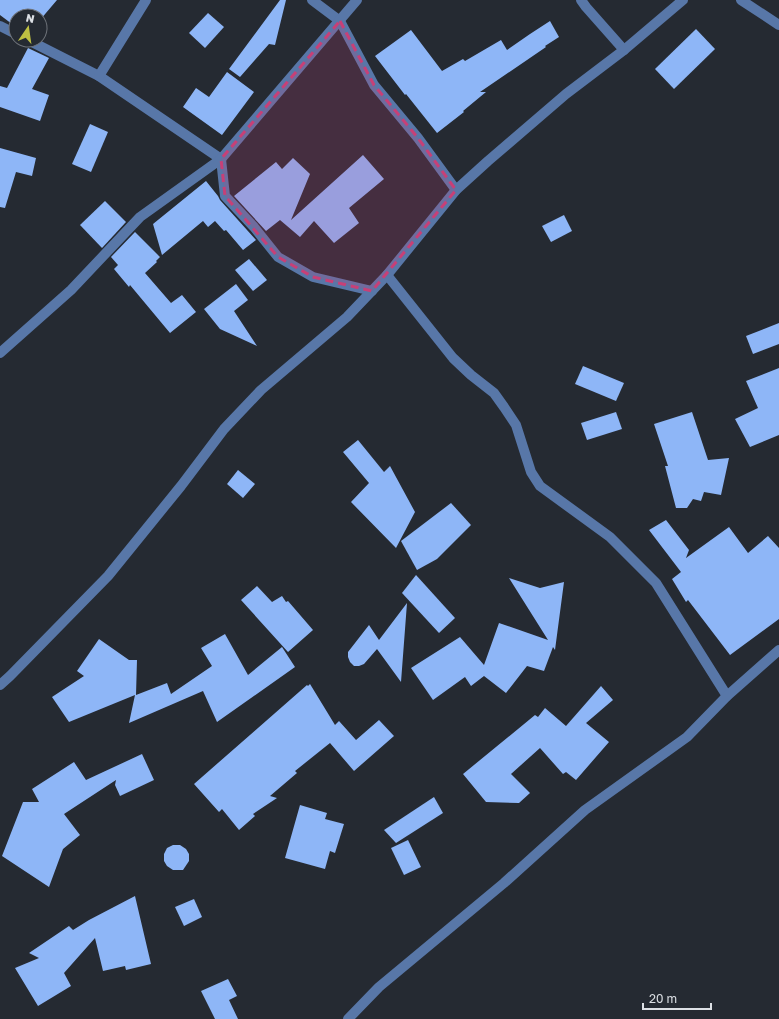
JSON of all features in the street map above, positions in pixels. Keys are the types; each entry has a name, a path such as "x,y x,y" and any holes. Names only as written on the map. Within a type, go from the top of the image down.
{"street":[{"path":"99,76 146,0"},
{"path":"312,0 340,21 374,85 418,138 456,190"},
{"path":"0,353 71,290 140,217 221,159 357,0"},
{"path":"581,0 624,50"},
{"path":"0,684 10,676 108,576 224,429 261,390 347,317 387,275 456,190 554,104 624,50 684,0"},
{"path":"741,0 779,25"},
{"path":"44,48 99,76 221,159"},
{"path":"221,159 224,196 254,227 278,257 313,277 372,291"},
{"path":"387,275 453,358 470,375 494,393 504,406 516,426 523,443 526,459 531,472 540,486 610,537 656,583 727,696"},
{"path":"348,1019 378,987 504,883 585,810 687,737 727,696 779,650"}],"highlighted area":[{"path":"340,21 374,85 418,138 456,190 372,291 313,277 278,257 225,196 221,159"}],"building":[{"path":"0,0 57,0 48,11 48,8 8,8 8,21 0,15"},
{"path":"280,0 286,0 275,45 269,44 240,77 229,69"},
{"path":"208,13 224,27 205,48 189,33"},
{"path":"550,21 559,37 480,92 486,92 463,111 464,112 437,133 375,56 411,30 442,71 463,59 465,61 501,40 507,50"},
{"path":"696,29 715,49 674,89 655,69"},
{"path":"28,48 49,58 32,89 49,95 40,121 0,107 0,86 7,88"},
{"path":"227,72 254,92 222,135 183,107 196,88 209,97"},
{"path":"90,124 108,132 91,172 72,164"},
{"path":"0,148 36,158 32,176 16,172 5,208 0,207"},
{"path":"363,155 384,179 349,208 359,223 334,243 314,221 300,237 280,220 266,231 234,196 276,162 282,169 293,158 310,174 291,220"},
{"path":"206,181 220,200 256,240 243,250 226,230 224,231 215,221 208,227 203,221 162,255 153,224"},
{"path":"105,201 126,222 102,248 80,225"},
{"path":"564,215 572,231 551,242 542,226"},
{"path":"135,232 160,257 156,261 157,262 145,273 171,303 182,295 196,312 170,333 130,285 129,287 114,269 118,265 111,257"},
{"path":"249,259 267,280 253,291 235,270"},
{"path":"236,284 248,300 234,311 257,346 220,329 204,309"},
{"path":"779,323 779,344 753,354 746,336"},
{"path":"583,366 624,383 616,401 575,384"},
{"path":"779,368 779,435 750,447 735,419 758,408 746,381"},
{"path":"616,412 622,429 587,440 581,423"},
{"path":"692,412 708,460 729,458 721,495 704,492 701,501 693,499 687,508 676,508 665,466 668,466 654,424"},
{"path":"358,440 384,472 390,466 415,512 396,548 351,502 369,483 343,452"},
{"path":"238,470 255,484 243,498 227,484"},
{"path":"451,503 471,525 437,559 417,570 401,541"},
{"path":"666,520 689,550 686,558 729,527 748,553 768,536 779,548 779,619 730,655 688,600 686,602 672,579 681,572 649,530"},
{"path":"416,575 455,618 439,633 402,593"},
{"path":"509,578 540,588 564,582 555,650 553,647 544,671 527,666 506,693 484,676 471,686 465,677 433,700 411,668 460,637 484,665 499,623 548,640"},
{"path":"257,586 272,602 282,596 313,630 288,652 241,600"},
{"path":"407,603 401,682 377,649 364,664 354,666 350,662 348,652 369,625 379,640"},
{"path":"225,634 248,675 282,647 295,667 217,722 203,691 129,723 135,695 69,722 52,697 84,676 77,671 99,639 129,660 137,660 136,695 167,683 171,694 212,666 201,648"},
{"path":"310,684 335,725 339,721 356,740 379,720 394,736 354,771 330,743 295,771 297,773 270,796 277,798 253,814 255,816 239,830 222,809 219,812 194,784 307,685 308,686"},
{"path":"601,686 613,700 586,723 609,742 576,780 566,772 563,774 540,748 511,774 530,793 519,803 486,802 463,774 535,715 538,717 545,708 566,726"},
{"path":"142,754 154,780 120,796 115,785 116,780 64,814 80,835 63,849 49,887 2,856 23,802 39,802 32,789 74,762 86,780"},
{"path":"434,797 443,813 396,843 384,830"},
{"path":"300,805 327,813 325,819 344,824 335,853 330,851 325,869 285,858"},
{"path":"408,840 421,867 404,875 391,848"},
{"path":"173,845 180,845 186,849 189,854 189,861 183,870 173,870 167,866 164,861 164,854 167,848"},
{"path":"135,896 151,964 126,970 125,966 103,971 95,938 64,973 71,986 38,1006 15,968 39,958 29,953 69,926 73,930"},
{"path":"194,899 202,917 184,926 175,907"},
{"path":"228,979 237,996 229,1000 238,1019 215,1019 201,991"}]}
